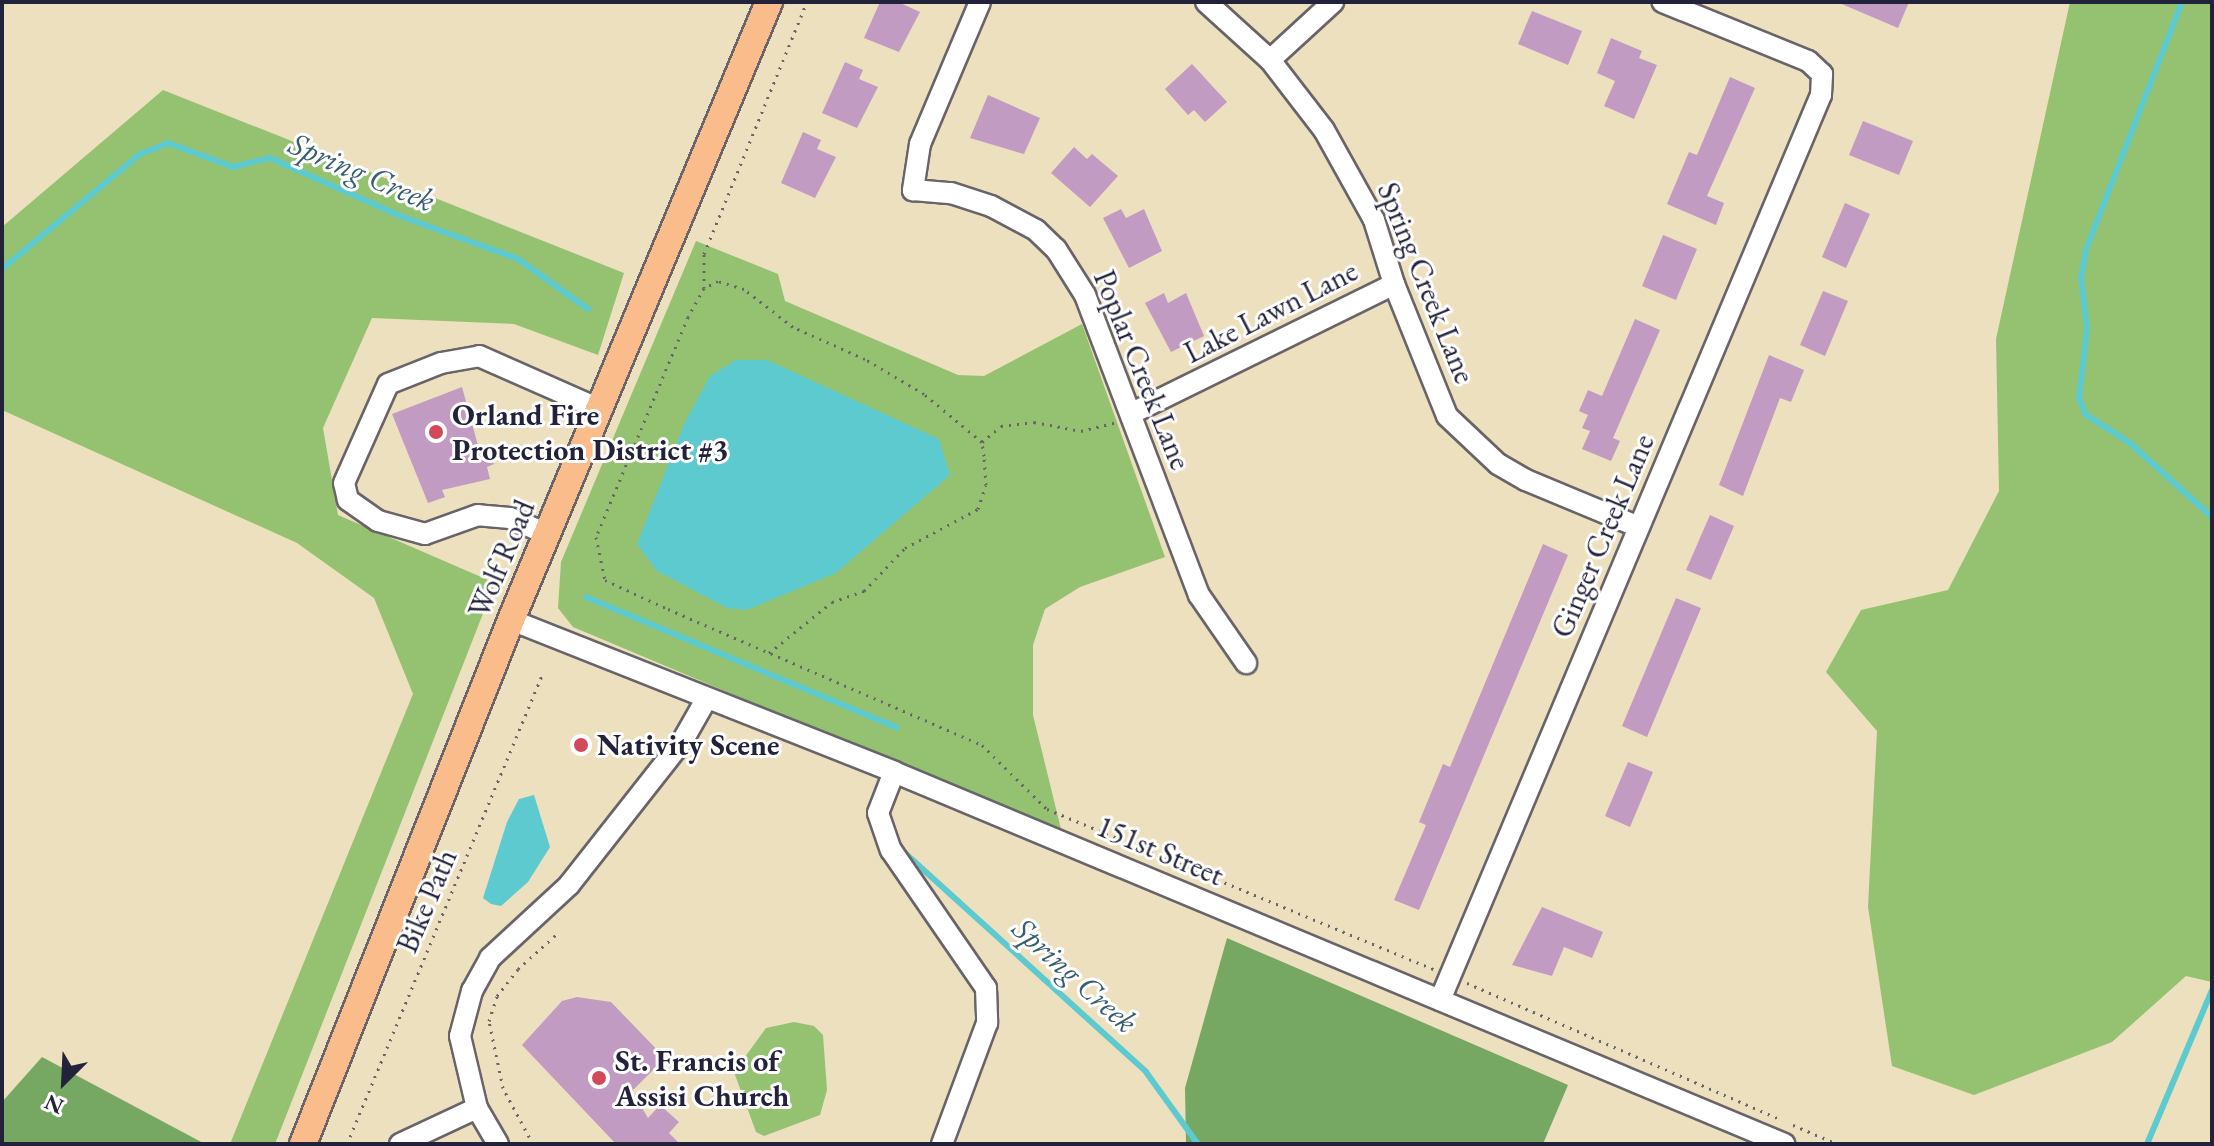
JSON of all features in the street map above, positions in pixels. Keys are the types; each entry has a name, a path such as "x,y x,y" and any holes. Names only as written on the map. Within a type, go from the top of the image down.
{"main road":[{"name":"Wolf Road","path":"303,1144 511,620 769,2"}],"street":[{"name":"Poplar Creek Lane","path":"980,2 920,144 913,190 951,193 991,206 1036,230 1056,249 1085,295 1199,595 1246,663"},
{"name":"Spring Creek Lane","path":"1206,2 1270,60 1324,130 1374,220 1394,284 1447,416 1498,464 1526,480 1639,527"},
{"path":"1270,60 1333,2"},
{"name":"Ginger Creek Lane","path":"1440,1000 1821,95 1822,74 1808,61 1663,2"},
{"name":"Lake Lawn Lane","path":"1133,416 1394,284"},
{"path":"547,534 510,518 478,515 425,534 378,521 348,500 344,483 388,384 441,363 479,356 599,409"},
{"name":"151st Street","path":"511,620 894,772 1784,1144"},
{"path":"498,1144 477,1108 460,1036 472,991 490,958 569,885 683,740 707,698"},
{"path":"894,772 878,813 891,850 986,988 987,1023 942,1144"},
{"path":"400,1144 477,1108"}],"path":[{"path":"807,2 704,254 704,288 594,545 605,580 982,745 1047,809 1450,976 1838,1144"},
{"path":"704,288 718,281 744,289 793,327 865,359 924,394 982,442 986,485 978,509 905,548 864,591 832,602 769,653"},
{"path":"982,442 1001,426 1034,422 1081,431 1133,416"},
{"name":"Bike Path","path":"347,1144 543,673"},
{"path":"533,1144 503,1088 489,1021 497,996 518,969 559,932"}],"green space":[{"path":"2070,2 2212,2 2212,982 2186,976 2112,1042 1974,1095 1892,1066 1868,907 1877,731 1826,672 1861,610 1948,590 1999,491 1996,339"},
{"path":"163,90 624,273 598,355 514,324 372,318 323,428 338,515 495,583 275,1144 230,1144 413,694 374,598 297,543 2,410 2,227"},
{"path":"696,241 778,274 785,301 958,375 984,376 1082,324 1165,557 1080,587 1045,609 1033,645 1033,715 1062,833 573,627 558,608 561,562"},
{"path":"1227,938 1568,1085 1543,1144 1186,1144 1185,1088"},
{"path":"794,1022 814,1026 823,1035 827,1090 820,1115 764,1136 756,1132 734,1072 766,1028"},
{"path":"42,1057 205,1144 2,1144 2,1102"}],"water":[{"path":"736,360 767,360 939,439 950,475 836,573 747,610 727,608 657,571 637,544 685,422 710,376"},
{"path":"534,795 550,847 528,882 501,906 491,904 483,898 507,822 519,799"}],"building":[{"path":"880,2 898,2 920,12 899,52 864,38"},
{"path":"1837,2 1909,2 1898,28"},
{"path":"1532,11 1582,31 1568,65 1518,44"},
{"path":"1611,38 1642,51 1639,58 1657,65 1634,119 1604,106 1615,81 1597,73"},
{"path":"845,62 863,70 859,79 878,87 857,128 822,113"},
{"path":"1192,64 1227,102 1205,122 1194,110 1188,115 1165,89"},
{"path":"1730,77 1755,88 1707,196 1724,203 1716,225 1667,204 1689,152 1697,155"},
{"path":"988,95 1040,118 1024,154 970,138"},
{"path":"1863,121 1913,141 1899,175 1849,155"},
{"path":"803,132 821,140 817,149 836,157 815,198 781,183"},
{"path":"1074,147 1087,159 1092,154 1118,176 1090,207 1051,173"},
{"path":"1845,203 1870,214 1846,268 1822,257"},
{"path":"1121,209 1126,218 1144,209 1162,251 1129,268 1103,218"},
{"path":"1663,235 1697,249 1676,300 1642,286"},
{"path":"1823,291 1848,301 1825,356 1800,345"},
{"path":"1164,293 1168,303 1186,293 1204,336 1171,352 1145,303"},
{"path":"1635,319 1660,330 1613,438 1620,441 1611,461 1582,449 1590,431 1582,428 1588,415 1579,411 1588,390 1602,396"},
{"path":"1769,355 1804,370 1791,402 1780,398 1743,496 1719,485"},
{"name":"Orland Fire Protection District #3","path":"462,387 479,449 487,446 494,464 487,467 490,479 442,490 445,497 428,503 392,414"},
{"path":"1710,515 1734,526 1711,580 1686,570"},
{"path":"1543,544 1568,555 1419,910 1394,900 1426,825 1419,822 1443,764 1450,767"},
{"path":"1676,598 1701,608 1647,737 1622,726"},
{"path":"1628,762 1653,772 1630,827 1605,816"},
{"path":"1542,907 1603,932 1592,958 1564,947 1552,976 1512,965"},
{"name":"St. Francis of Assisi Church","path":"577,997 611,1002 665,1058 632,1091 648,1118 660,1105 679,1122 669,1133 680,1144 616,1144 522,1045 562,1001"}],"waterway":[{"path":"2182,2 2086,250 2081,277 2087,329 2079,398 2085,414 2130,443 2212,517"},
{"name":"Spring Creek","path":"2,269 140,154 168,143 233,167 270,158 400,216 518,259 588,309"},
{"name":"Spring Creek","path":"586,597 897,728"},
{"name":"Spring Creek","path":"906,854 1146,1072 1198,1144"},
{"name":"Spring Creek","path":"2147,1144 2212,990"}],"place":[{"name":"Orland Fire Protection District #3","path":"436,432"},
{"name":"Nativity Scene","path":"581,745"},
{"name":"St. Francis of Assisi Church","path":"599,1078"}]}
